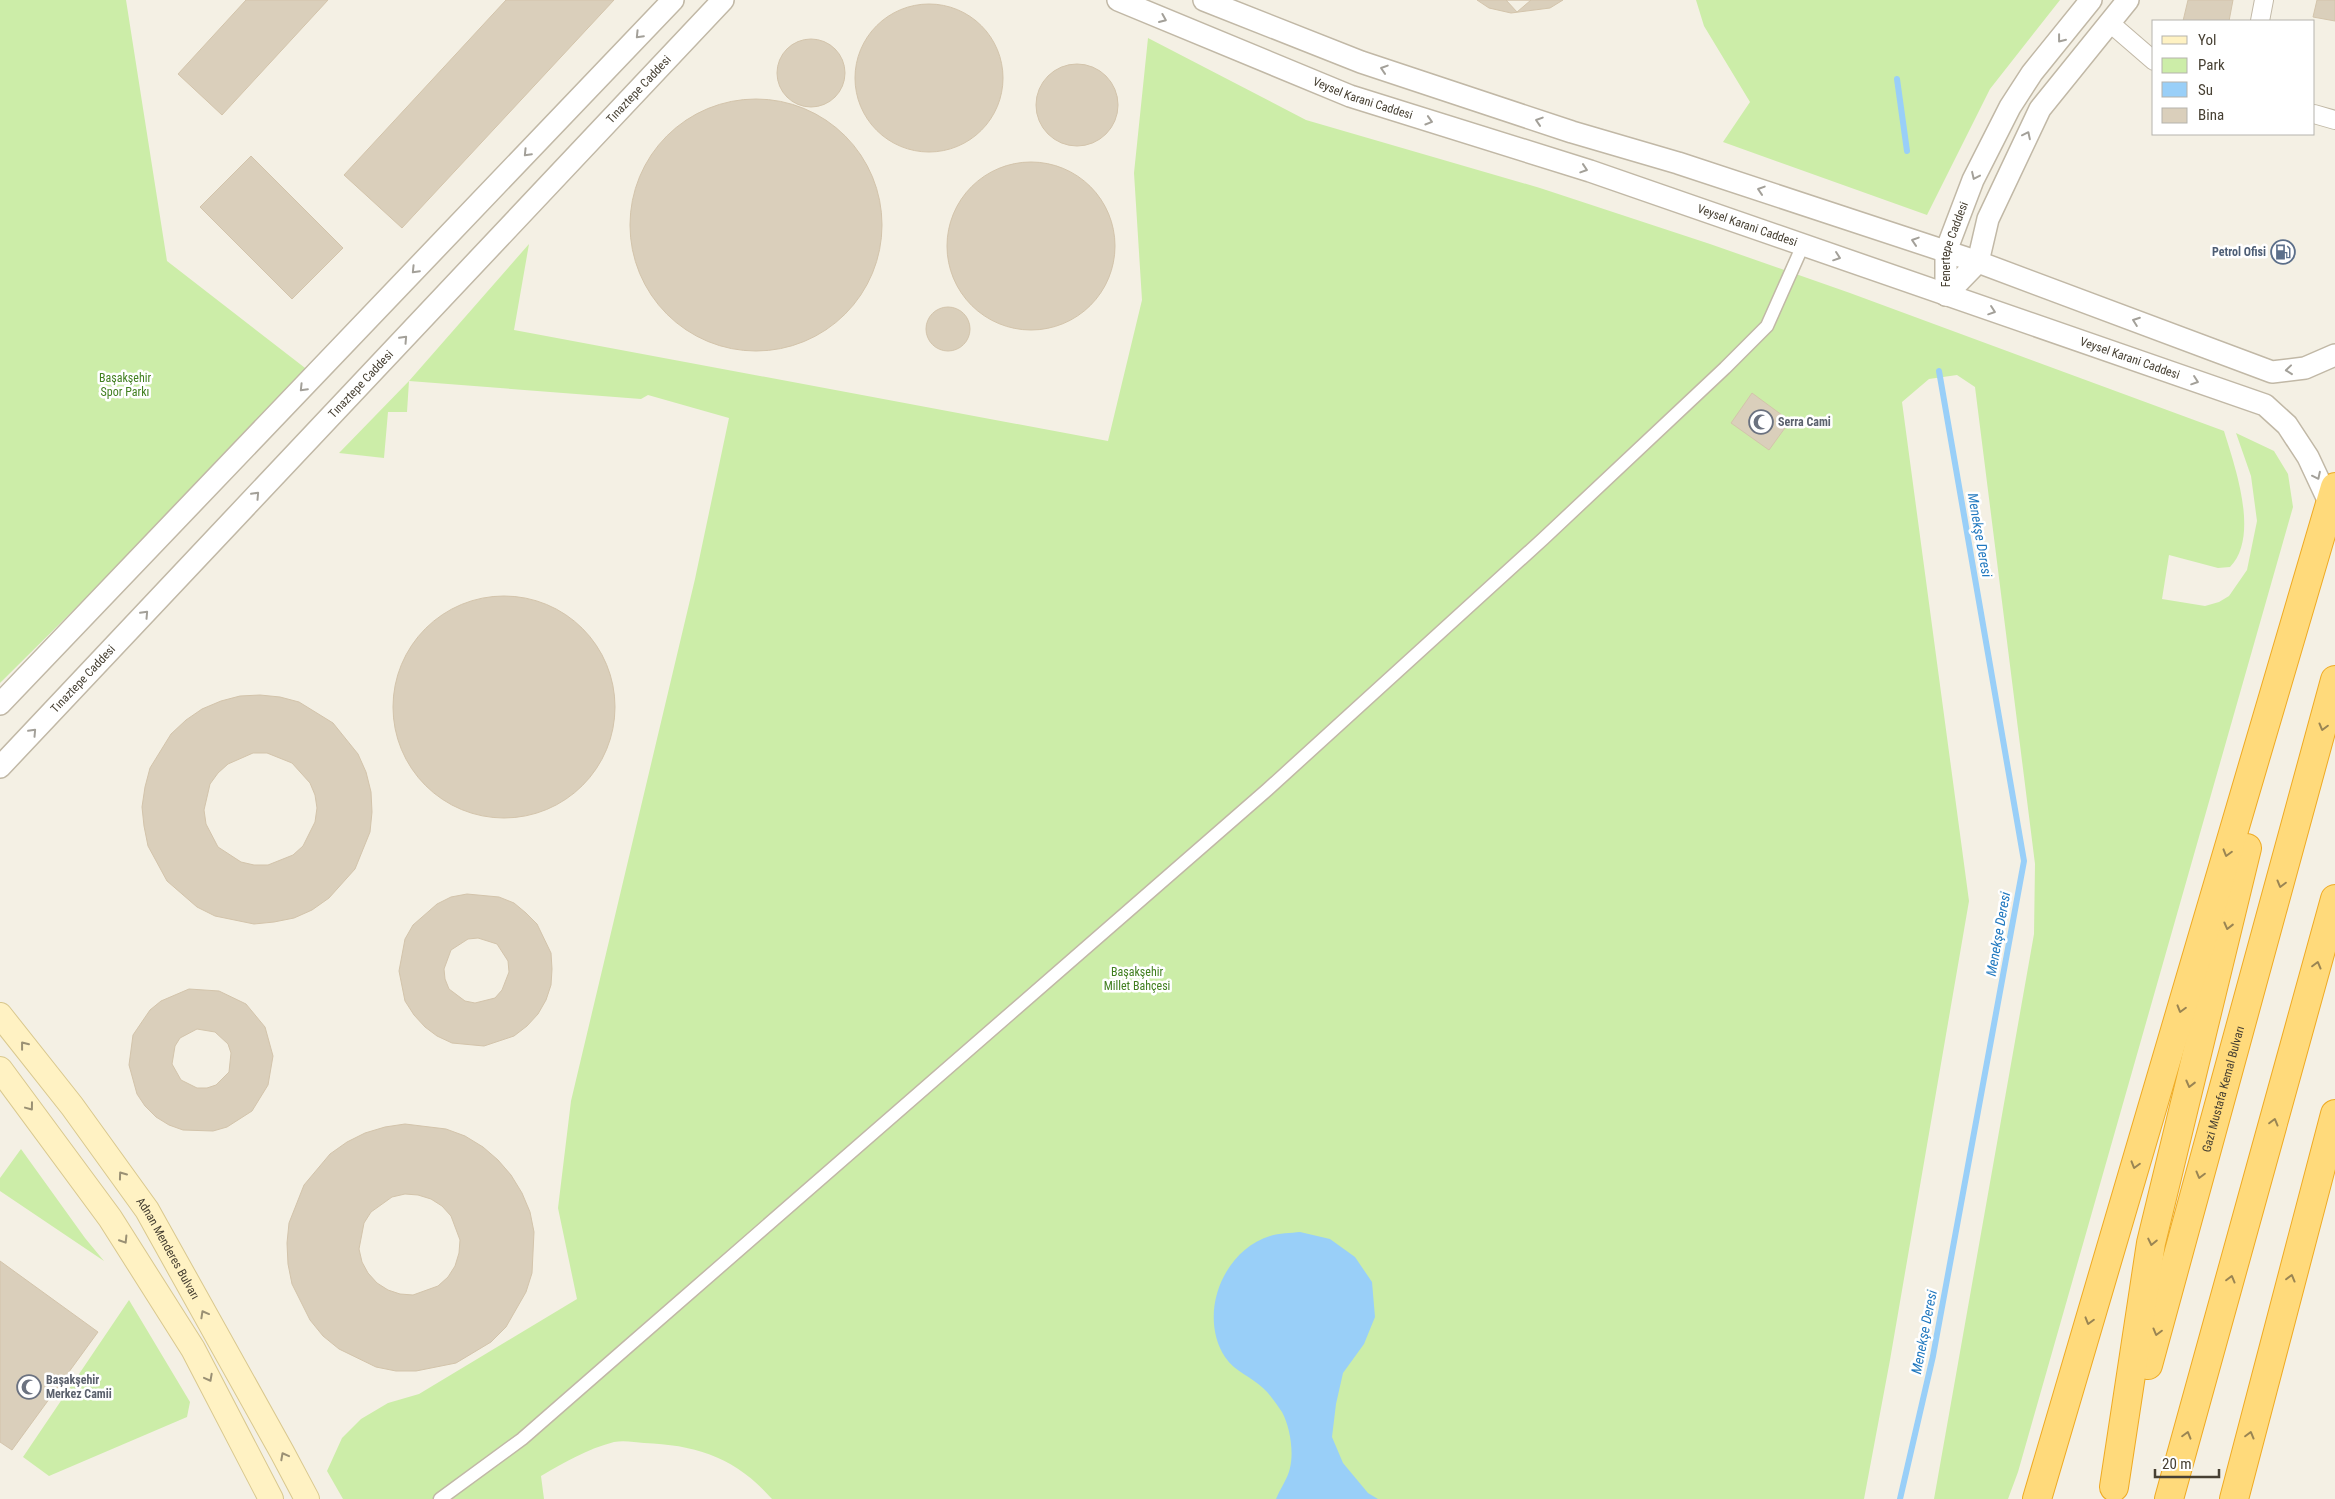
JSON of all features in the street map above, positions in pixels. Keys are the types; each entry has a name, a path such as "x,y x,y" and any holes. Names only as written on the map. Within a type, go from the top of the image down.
{"highway":[{"path":"2112,1493 2151,1243 2333,496"},
{"path":"2037,1499 2333,496"},
{"name":"Gazi Mustafa Kemal Bulvarı","path":"2112,1493 2293,840 2335,680"},
{"path":"2169,1499 2335,899"},
{"path":"2234,1499 2335,1114"}],"main road":[{"name":"Adnan Menderes Bulvarı","path":"0,1015 72,1106 147,1210 307,1499"},
{"path":"0,1069 110,1218 193,1349 271,1499"}],"street":[{"path":"0,704 673,0"},
{"name":"Tınaztepe Caddesi","path":"0,768 723,0"},
{"name":"Veysel Karani Caddesi","path":"1118,0 1350,96 1590,172 2264,405 2287,425 2333,496"},
{"path":"1204,0 1361,62 1978,262 2272,372 2305,368 2335,355"},
{"name":"Fenertepe Caddesi","path":"1946,295 1946,251 1973,180 2010,107 2032,73 2091,0"},
{"name":"Fenertepe Caddesi","path":"1946,295 1978,262 1988,218 2040,109 2128,0"},
{"path":"2260,20 2264,0"},
{"path":"2110,22 2152,59"},
{"path":"2315,114 2335,120"},
{"path":"440,1499 522,1438 617,1356 1267,790 1543,539 1767,326 1803,245"}],"green space":[{"name":"Başakşehir Spor Parkı","path":"0,0 126,0 167,261 309,371 271,414 0,683"},
{"path":"1696,0 2060,0 1990,89 1927,215 1723,142 1750,102 1704,26"},
{"name":"Başakşehir Millet Bahçesi","path":"1148,38 1306,120 1540,188 1710,244 1850,293 2224,431 2239,482 2242,501 2243,538 2239,554 2230,567 2218,568 2169,555 2162,599 2205,606 2219,602 2229,596 2247,570 2257,521 2251,476 2236,433 2274,451 2288,474 2293,507 2018,1472 2008,1499 1934,1499 2034,934 2035,864 1975,387 1957,375 1929,379 1902,402 1969,901 1890,1360 1864,1499 772,1499 744,1473 714,1456 663,1444 621,1441 585,1452 541,1476 544,1499 343,1499 327,1471 342,1438 361,1419 388,1403 419,1394 577,1299 558,1208 571,1101 695,579 729,418 648,395 641,399 409,381 529,244 514,330 1108,441 1142,300 1134,173"},
{"path":"409,381 407,412 388,412 384,458 339,453"},
{"path":"21,1149 85,1238 104,1261 0,1191 0,1178"},
{"path":"129,1300 190,1402 187,1417 49,1476 23,1457"}],"water":[{"path":"1300,1232 1330,1239 1355,1257 1372,1282 1375,1317 1364,1344 1343,1373 1336,1404 1332,1437 1343,1463 1368,1493 1378,1499 1276,1499 1288,1476 1292,1454 1285,1418 1266,1390 1229,1362 1217,1340 1214,1322 1219,1286 1239,1255 1253,1244 1270,1236"}],"building":[{"path":"246,0 328,0 222,115 178,74"},
{"path":"506,0 614,0 402,228 344,175"},
{"path":"1477,0 1563,0 1550,8 1511,13 1489,8"},
{"path":"1506,0 1531,0 1517,12"},
{"path":"2188,0 2233,0 2229,20 2183,20"},
{"path":"2317,0 2335,0 2335,21 2313,17"},
{"path":"929,4 944,5 957,9 982,25 998,50 1002,63 1002,93 998,106 982,131 957,147 944,151 929,152 914,151 901,147 876,131 860,106 856,93 855,78 856,63 860,50 876,25 901,9 914,5"},
{"path":"811,39 824,42 835,49 842,60 845,73 842,86 835,97 824,104 811,107 798,104 787,97 780,86 777,73 780,60 787,49 798,42"},
{"path":"1077,64 1093,67 1106,76 1115,89 1118,105 1115,121 1106,134 1093,143 1077,146 1061,143 1048,134 1039,121 1036,105 1039,89 1048,76 1061,67"},
{"path":"756,99 793,104 826,120 845,136 861,155 877,188 882,225 877,262 861,295 845,314 826,330 793,346 756,351 719,346 686,330 667,314 651,295 635,262 630,225 635,188 651,155 667,136 686,120 719,104"},
{"path":"251,156 343,248 292,299 200,207"},
{"path":"1031,162 1055,166 1070,172 1084,181 1096,193 1105,207 1111,222 1115,246 1111,270 1105,285 1096,299 1084,311 1070,320 1055,326 1031,330 1007,326 992,320 978,311 966,299 957,285 951,270 947,246 951,222 957,207 966,193 978,181 992,172 1007,166"},
{"path":"944,307 952,307 964,313 970,329 964,345 952,351 944,351 932,345 926,333 926,325 932,313"},
{"name":"Serra Cami","path":"1752,393 1790,421 1769,450 1731,423"},
{"path":"493,596 515,596 547,604 566,614 583,628 597,645 607,664 613,685 615,707 613,729 607,750 597,769 583,786 566,800 536,814 515,818 493,818 472,814 442,800 418,778 411,769 397,739 393,718 393,696 397,675 411,645 433,621 442,614 472,600"},
{"path":"240,696 280,697 299,702 333,723 358,754 366,772 371,792 370,832 355,869 329,898 312,910 294,918 274,922 254,924 215,916 197,907 167,881 148,846 144,826 142,807 150,768 171,734 202,709","holes":["253,753 267,753 292,763 310,783 315,795 317,808 315,822 303,846 293,855 268,865 254,865 241,862 218,847 206,824 204,810 210,784 218,773 228,764"]},
{"path":"467,894 499,897 514,903 537,924 551,953 551,985 546,1000 538,1014 514,1036 484,1046 452,1043 437,1036 414,1015 405,1001 399,971 405,939 413,925 437,904 451,897","holes":["478,938 497,944 508,961 509,972 502,990 495,998 475,1003 465,1001 449,989 444,969 451,950 468,939"]},
{"path":"189,989 219,991 246,1004 265,1027 273,1056 268,1085 252,1111 227,1127 213,1131 183,1130 169,1125 156,1117 145,1106 137,1094 129,1065 133,1035 150,1010 161,1001","holes":["197,1029 215,1032 228,1044 231,1053 229,1072 216,1085 207,1088 197,1088 181,1080 172,1064 175,1046 180,1038"]},
{"path":"405,1124 446,1129 465,1136 483,1147 511,1175 522,1193 530,1212 534,1232 532,1273 526,1292 506,1327 491,1342 456,1363 416,1371 396,1371 376,1367 339,1349 323,1336 310,1320 292,1284 288,1264 287,1243 289,1223 304,1185 330,1154 347,1142 365,1133","holes":["405,1194 431,1199 442,1206 451,1216 460,1240 459,1253 455,1266 448,1277 438,1286 413,1295 400,1294 388,1290 377,1283 368,1273 362,1262 359,1249 364,1223 371,1212 392,1197"]},
{"name":"Başakşehir Merkez Camii","path":"0,1261 98,1332 12,1450 0,1442"}],"waterway":[{"name":"Menekşe Deresi","path":"1897,79 1907,151"},
{"name":"Menekşe Deresi","path":"1900,1499 1933,1356 2024,861 1939,371"}],"place":[{"name":"Petrol Ofisi","path":"2283,252"},
{"name":"Serra Cami","path":"1761,422"},
{"name":"Başakşehir Merkez Camii","path":"29,1387"}]}
